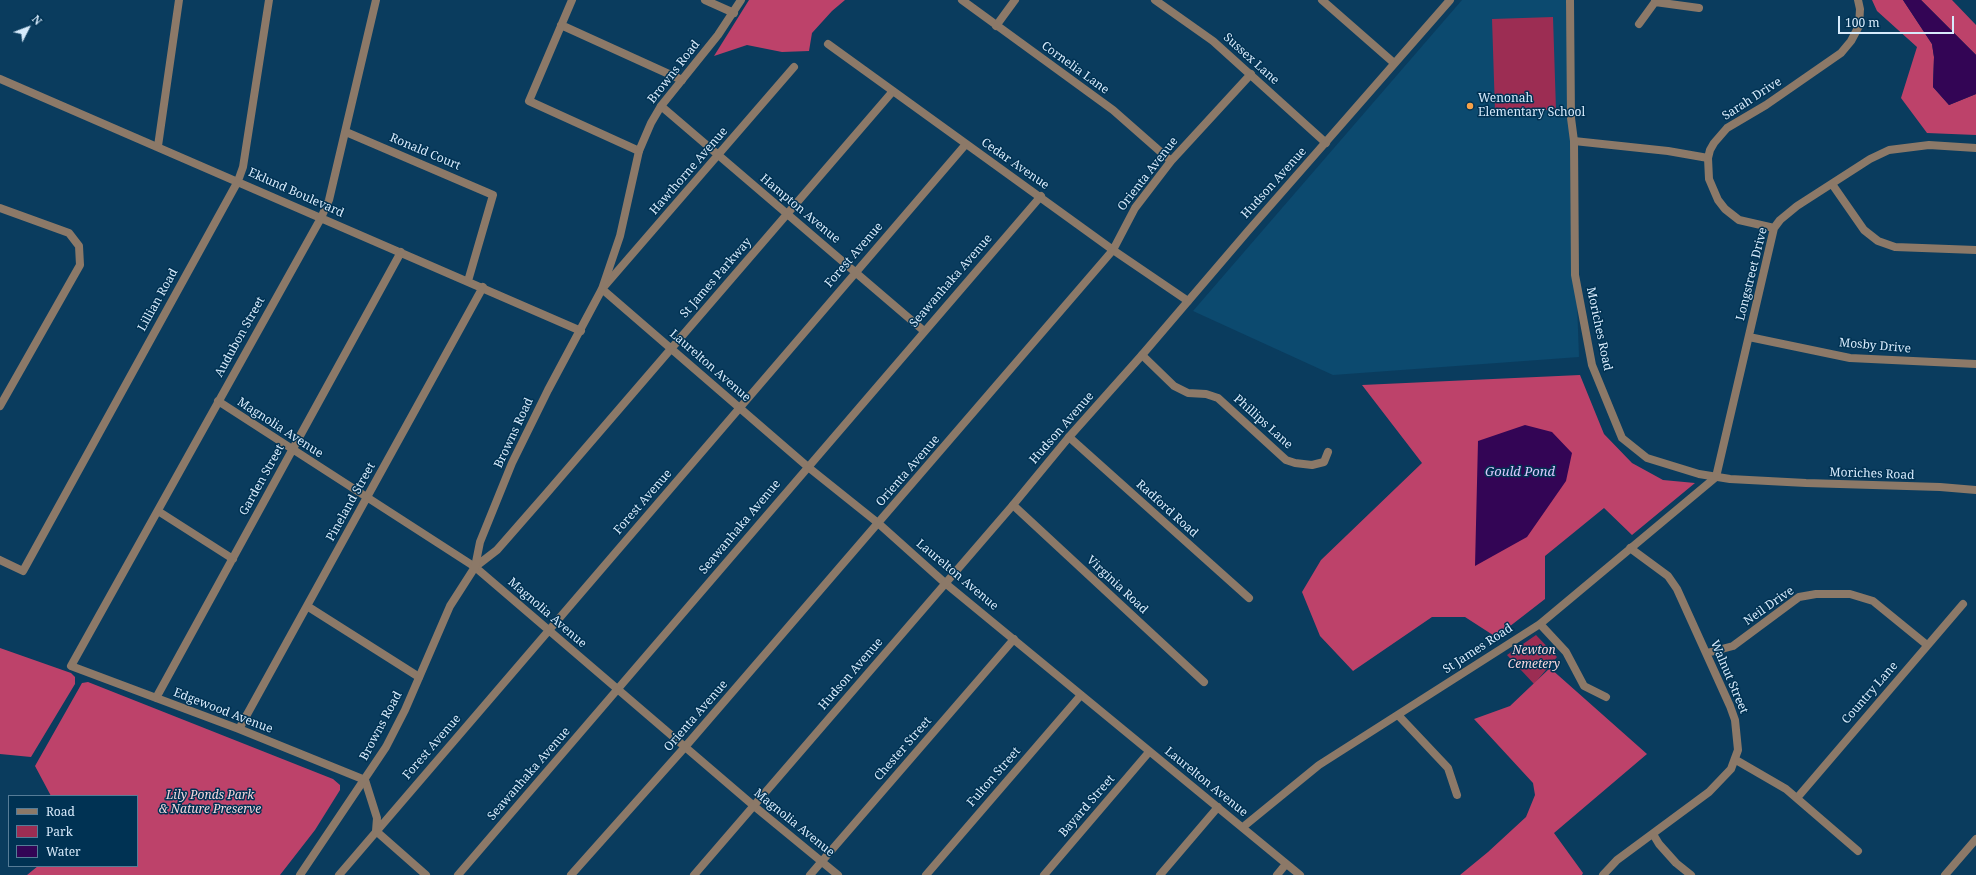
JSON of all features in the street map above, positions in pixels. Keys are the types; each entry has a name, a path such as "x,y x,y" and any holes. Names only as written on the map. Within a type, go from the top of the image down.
{"street":[{"path":"158,146 179,0"},
{"name":"Lillian Road","path":"0,560 23,571 238,181 243,167 269,0"},
{"name":"Audubon Street","path":"71,666 321,218 329,200 376,0"},
{"path":"572,0 529,101 639,151"},
{"path":"705,0 734,13"},
{"name":"Browns Road","path":"300,875 334,822 365,780 386,746 419,677 450,606 475,567 480,542 512,464 548,390 602,290 620,236 639,151 661,106 734,13 741,0"},
{"name":"Cornelia Lane","path":"962,0 1113,110 1171,161"},
{"path":"996,26 1015,0"},
{"name":"Sussex Lane","path":"1155,0 1213,41 1326,143"},
{"path":"1322,0 1394,63"},
{"name":"Hudson Avenue","path":"694,875 1013,505 1069,437 1450,0"},
{"name":"Moriches Road","path":"1570,0 1571,118 1574,141 1575,275 1592,365 1622,438 1647,458 1699,474 1716,477 1806,483 1940,487 1976,490"},
{"name":"Sarah Drive","path":"1774,228 1739,220 1725,209 1718,200 1709,179 1708,158 1714,143 1727,128 1766,105 1841,54 1853,38 1859,26 1860,9 1858,0"},
{"path":"1639,24 1655,1 1699,8"},
{"path":"561,25 682,80"},
{"name":"Cedar Avenue","path":"828,44 966,144 1041,196 1113,250 1188,301"},
{"name":"Hawthorne Avenue","path":"602,290 794,67"},
{"name":"Orienta Avenue","path":"571,875 685,747 1113,250 1134,208 1171,161 1251,74"},
{"name":"Eklund Boulevard","path":"0,79 158,146 581,331"},
{"name":"St James Parkway","path":"475,567 496,550 893,91"},
{"name":"Hampton Avenue","path":"661,106 924,331"},
{"name":"Ronald Court","path":"346,132 493,196 468,281"},
{"path":"1574,141 1661,150 1708,158"},
{"name":"Forest Avenue","path":"339,875 966,144"},
{"name":"Longstreet Drive","path":"1716,477 1774,228 1780,220 1797,206 1870,159 1889,150 1929,145 1976,148"},
{"path":"1832,184 1864,230 1878,242 1895,247 1976,250"},
{"name":"Seawanhaka Avenue","path":"458,875 1041,196"},
{"path":"0,208 69,234 79,246 80,264 0,406"},
{"name":"Garden Street","path":"156,698 401,252"},
{"name":"Pineland Street","path":"239,729 483,287"},
{"name":"Laurelton Avenue","path":"602,290 808,466 878,523 945,583 1014,638 1149,752 1243,827 1300,875"},
{"name":"Mosby Drive","path":"1749,337 1850,358 1976,364"},
{"name":"Phillips Lane","path":"1142,355 1174,386 1188,393 1206,394 1218,398 1286,460 1295,463 1312,465 1324,462 1328,452"},
{"name":"Magnolia Avenue","path":"218,401 475,567 754,806 838,875"},
{"name":"Radford Road","path":"1069,437 1249,598"},
{"name":"St James Road","path":"1243,827 1319,765 1540,624 1716,477"},
{"name":"Virginia Road","path":"1013,505 1204,682"},
{"path":"158,511 233,558"},
{"name":"Walnut Street","path":"1603,875 1617,860 1710,792 1724,778 1736,760 1738,750 1738,735 1735,720 1707,653 1677,589 1668,576 1630,548"},
{"name":"Neil Drive","path":"1707,653 1733,646 1799,598 1816,594 1850,594 1872,601 1927,645"},
{"name":"Country Lane","path":"1796,798 1963,604"},
{"path":"307,606 419,677"},
{"path":"1540,624 1566,652 1584,686 1606,697"},
{"name":"Chester Street","path":"810,875 1014,638"},
{"name":"Edgewood Avenue","path":"71,666 239,729 365,780"},
{"name":"Fulton Street","path":"926,875 1081,695"},
{"path":"1398,715 1448,768 1457,794"},
{"name":"Bayard Street","path":"1044,875 1149,752"},
{"path":"1736,760 1786,789 1858,851"},
{"path":"365,780 377,818 376,831 426,875"},
{"path":"1160,875 1218,807"},
{"path":"1653,834 1659,844 1676,863 1691,875"},
{"path":"1945,875 1976,839"},
{"path":"1276,875 1286,864"}],"shaded area":[{"name":"Wenonah Elementary School","path":"1462,0 1566,0 1579,357 1333,375 1193,311"}],"green space":[{"path":"749,0 845,0 832,11 812,33 809,51 782,52 747,45 714,56"},
{"path":"1872,0 1903,0 1932,44 1934,57 1933,87 1949,105 1976,94 1976,135 1927,133 1901,98 1917,47 1877,11"},
{"path":"1921,0 1952,0 1976,25 1976,55"},
{"path":"1553,17 1556,110 1495,111 1492,19"},
{"path":"1580,375 1604,434 1632,463 1663,480 1695,483 1632,535 1604,508 1545,556 1545,599 1496,637 1465,617 1432,617 1353,671 1320,636 1302,592 1321,560 1422,463 1362,385"},
{"name":"Newton Cemetery","path":"1536,635 1557,657 1534,684 1507,655"},
{"path":"0,648 71,673 75,677 75,684 31,757 0,754"},
{"path":"1550,668 1647,754 1554,833 1583,873 1582,875 1460,875 1488,852 1526,817 1535,795 1533,783 1474,719 1510,706"},
{"name":"Lily Ponds Park & Nature Preserve","path":"88,682 333,779 340,785 340,790 315,830 280,875 27,875 37,867 138,867 138,795 50,795 35,766 82,683"}],"water":[{"path":"1903,0 1921,0 1976,55 1976,94 1949,105 1933,87 1934,57 1932,44"},
{"name":"Gould Pond","path":"1525,425 1552,432 1572,453 1566,481 1527,537 1475,566 1478,441"}],"place":[{"name":"Wenonah Elementary School","path":"1470,106"}]}
